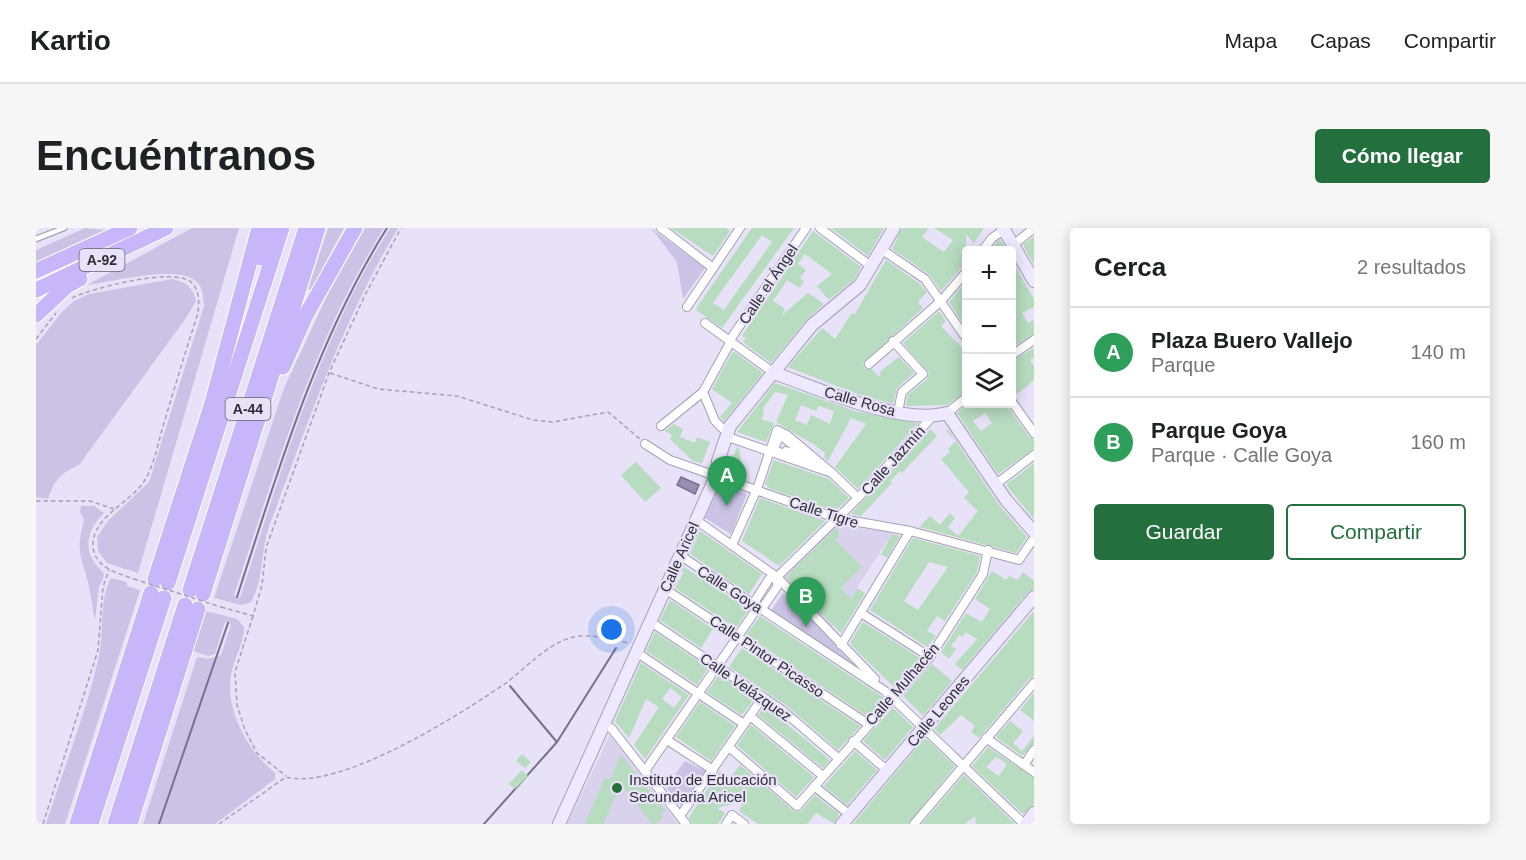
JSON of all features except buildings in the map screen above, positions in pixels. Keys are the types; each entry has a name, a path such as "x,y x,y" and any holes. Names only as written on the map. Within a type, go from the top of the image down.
{"highway":[{"name":"A-92","path":"36,272 130,228"},
{"name":"A-92","path":"36,290 166,228"},
{"path":"77,824 160,588 259,228"},
{"path":"212,403 218,391 270,228"},
{"name":"A-44","path":"91,824 160,588 282,228"},
{"name":"A-44","path":"115,824 194,599 306,228"},
{"path":"239,482 318,228"},
{"path":"129,824 194,599 289,352 355,228"},
{"path":"36,315 67,286 110,256"}],"street":[{"path":"661,228 713,268"},
{"path":"687,306 740,228"},
{"name":"Calle el Ángel","path":"703,392 730,342 806,228"},
{"path":"820,228 872,267"},
{"name":"Calle Aricel","path":"559,824 717,474 724,433 812,325 860,285 894,228"},
{"path":"1013,245 1034,228"},
{"path":"985,246 1004,229 1034,281"},
{"path":"881,249 926,279 962,332"},
{"path":"869,364 941,301 962,277"},
{"path":"705,323 774,373"},
{"path":"1013,354 1034,340"},
{"path":"893,341 923,374 902,392 898,412"},
{"name":"Calle Rosa","path":"774,373 858,402 898,412 931,418 947,413"},
{"path":"662,426 703,392 715,421 724,433 832,473"},
{"path":"962,401 947,413 996,484 1034,532"},
{"path":"1015,408 1034,433"},
{"name":"Calle Jazmín","path":"777,577 858,498 931,418"},
{"path":"732,545 757,489 777,430 787,435 858,498"},
{"name":"Calle Tigre","path":"645,444 670,460 717,474 836,518 910,531 1019,560 1034,538"},
{"path":"996,484 1034,455"},
{"path":"696,520 777,577 889,694"},
{"path":"841,645 910,531"},
{"name":"Calle Mulhacén","path":"729,747 797,806 868,724 889,694 930,657 983,574 988,550"},
{"name":"Calle Goya","path":"681,556 889,694 1025,824"},
{"path":"645,771 758,606 763,607 777,587 777,577"},
{"name":"Calle Pintor Picasso","path":"665,589 868,724"},
{"name":"Calle Leones","path":"844,822 1032,602"},
{"path":"861,613 930,657"},
{"name":"Calle Velázquez","path":"651,621 782,710 838,758"},
{"path":"638,649 744,724"},
{"path":"914,824 1034,682"},
{"path":"680,816 763,697"},
{"path":"750,716 823,776"},
{"path":"604,724 612,729 686,824"},
{"path":"986,738 1034,772"},
{"path":"668,740 713,770"},
{"path":"853,741 888,771"},
{"path":"1024,765 1034,750"},
{"path":"814,786 844,822"},
{"path":"1025,824 1034,813"},
{"path":"726,824 732,815 744,824"}],"lane":[{"path":"36,239 53,230 64,228"}],"path":[{"path":"401,228 364,295 329,373 266,548 262,585 235,672 237,705 245,730 257,753 286,777 298,780 322,777 415,739 506,683 561,641 574,637 591,636 638,649"},
{"path":"67,302 91,288 175,276 190,280 197,290 198,313 151,465 138,489 100,524 93,538 93,550 99,561 109,570 253,616"},
{"path":"36,339 61,306"},
{"path":"329,373 378,389 457,396 533,420 553,422 608,412 645,444"},
{"path":"36,501 90,501 115,510"},
{"path":"43,824 98,650 103,587 109,570"},
{"path":"219,824 286,777"}],"shaded area":[{"path":"85,228 105,230 36,262 36,250"},
{"path":"192,228 239,228 138,573 107,563 98,551 97,537 108,521 149,482 204,306 201,288 189,277 177,274 145,275 87,285"},
{"path":"328,228 344,228 311,290 308,289"},
{"path":"365,228 384,228 337,315 298,407 234,595 240,598 286,455 322,362 365,271 390,228 398,228 360,299 312,410 267,534 255,594 250,603 241,605 214,598 284,388 327,296"},
{"path":"651,228 705,268 683,299 677,262"},
{"path":"172,279 188,286 195,296 196,301 186,318 79,465 59,478 48,499 36,497 36,345 61,313 74,301 89,294"},
{"path":"681,477 699,485 695,494 677,485"},
{"path":"721,484 747,494 731,534 705,518"},
{"path":"81,506 94,506 104,513 94,525 88,544 92,558 104,576 99,587 95,620 80,555 84,520 80,512"},
{"path":"837,522 857,528 893,532 831,628 782,576"},
{"path":"111,578 127,582 127,586 140,590 65,824 46,824 93,681 100,650 104,598"},
{"path":"783,593 804,610 858,670 770,612"},
{"path":"206,611 237,619 244,627 231,676 232,703 241,730 256,754 275,773 275,779 215,824 143,824 197,657 208,659 221,655 231,625 225,622 215,654 208,656 193,651"},
{"name":"Instituto de Educación Secundaria Aricel","path":"610,735 678,824 567,824"},
{"path":"685,761 706,771 682,807 666,787"}],"waterway":[{"path":"237,597 284,455 319,361 362,271 387,228"},
{"path":"159,824 228,623"},
{"path":"484,824 557,742 616,648"},
{"path":"510,686 556,741"}],"place":[{"name":"Plaza Buero Vallejo","path":"727,506"},
{"name":"Parque Goya","path":"806,627"},
{"name":"Instituto de Educación Secundaria Aricel","path":"617,788"}]}
